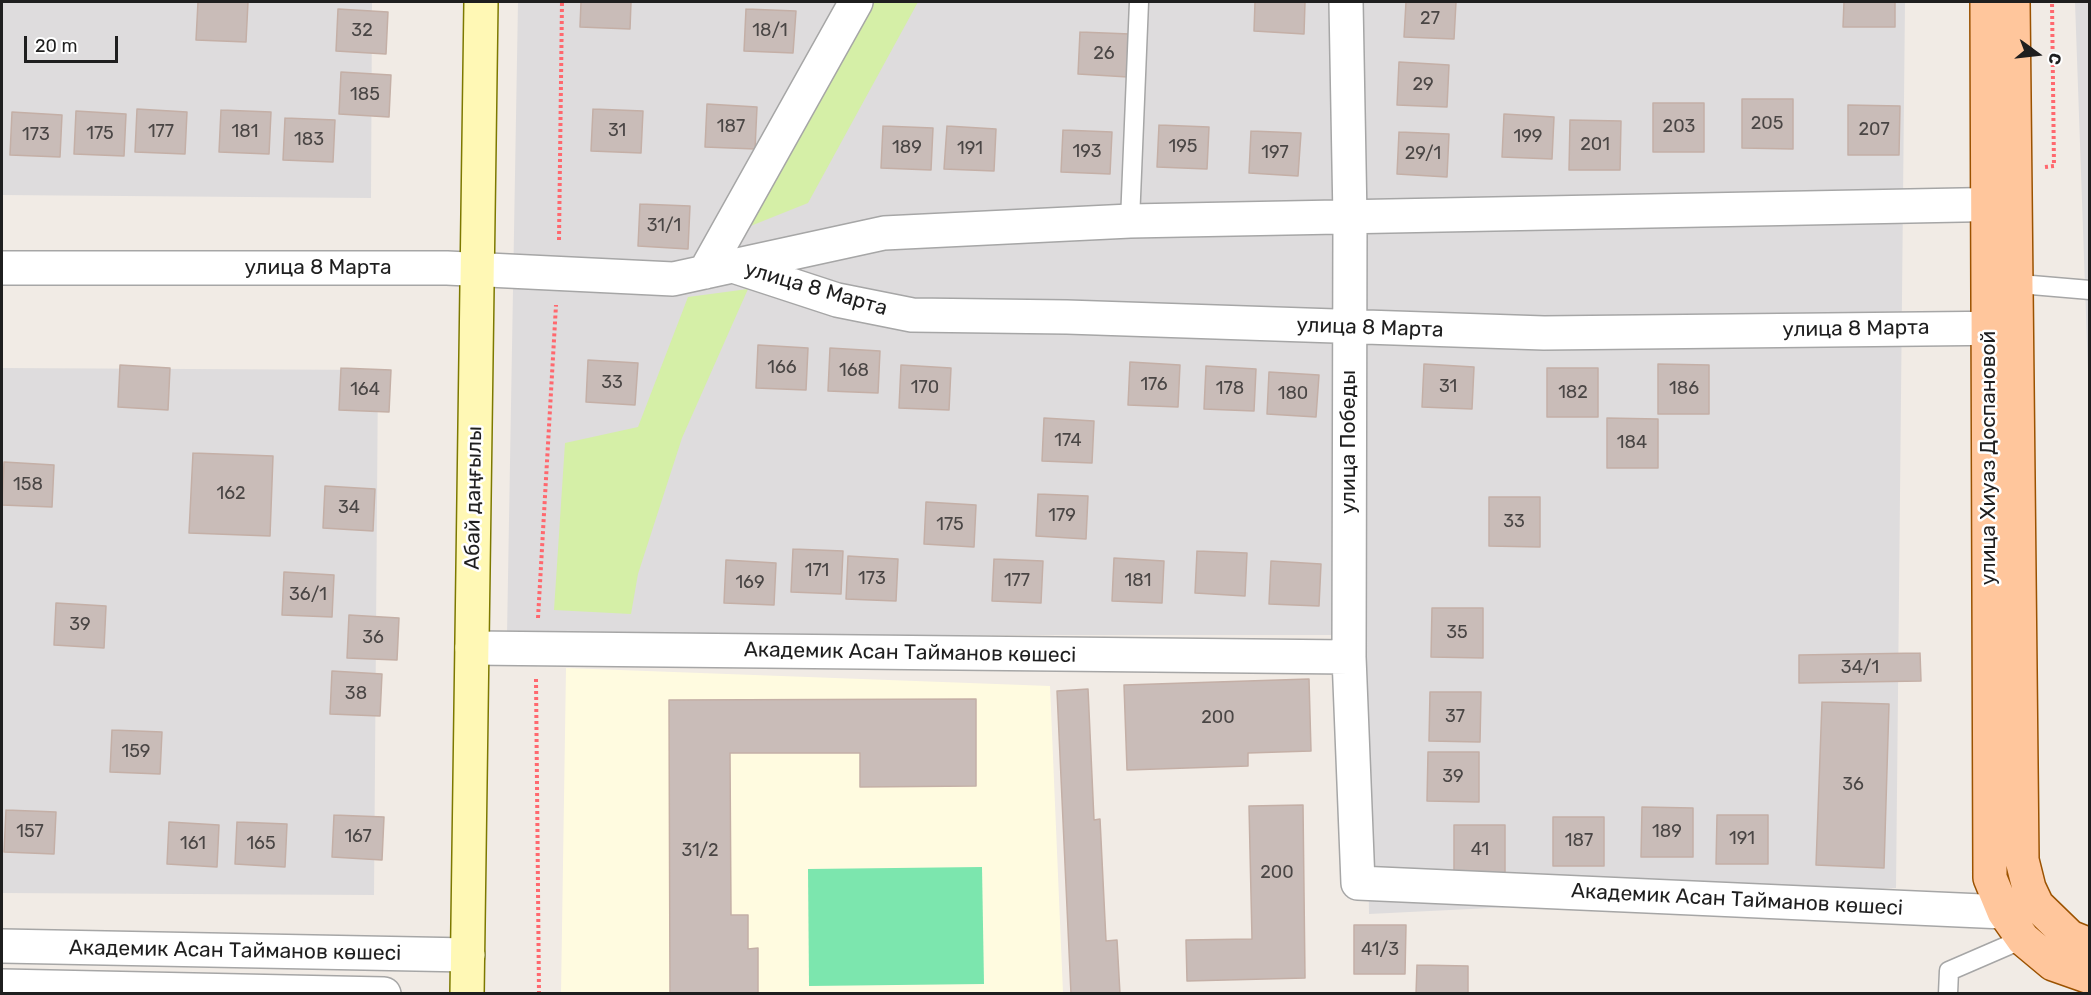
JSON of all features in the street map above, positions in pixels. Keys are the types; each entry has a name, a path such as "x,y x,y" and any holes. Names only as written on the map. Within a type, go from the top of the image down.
{"main road":[{"name":"Абай даңғылы","path":"468,993 481,2"},
{"name":"улица Хиуаз Доспановой","path":"1987,2 2001,205 2002,283 1989,837 1990,878 2004,912"},
{"name":"улица Хиуаз Доспановой","path":"2001,205 2013,2"},
{"name":"улица Хиуаз Доспановой","path":"2002,327 2022,860 2029,888 2037,905 2070,937 2090,945"},
{"path":"2004,912 2023,939 2053,964 2090,977"}],"street":[{"name":"улица 8 Марта","path":"719,269 856,2"},
{"name":"улица Победы","path":"1346,2 1350,219 1348,657 1358,883"},
{"name":"улица 8 Марта","path":"2,268 478,269 673,279 884,233 1130,221 1350,219 2001,205"},
{"name":"улица 8 Марта","path":"719,269 837,300 912,315 1067,317 1350,329 1544,333 2002,327"},
{"name":"Академик Асан Тайманов көшесі","path":"472,648 1348,657"},
{"name":"Академик Асан Тайманов көшесі","path":"1358,883 2004,912"},
{"name":"Академик Асан Тайманов көшесі","path":"2,946 468,955"},
{"name":"Академик Асан Тайманов көшесі","path":"2,986 384,993"}],"lane":[{"path":"1130,221 1139,2"},
{"path":"2002,283 2090,290"},
{"path":"1948,993 1949,971 2023,939"}],"path":[{"path":"539,993 536,649 558,273 562,2"},
{"path":"2052,2 2054,166"}],"shaded area":[{"path":"2,2 372,2 371,198 2,195"},
{"path":"518,2 1905,2 1896,888 1369,914 1366,635 507,635"},
{"path":"2075,2 2090,2 2089,400"},
{"path":"2,368 378,370 374,895 2,893"},
{"path":"566,668 1050,686 1063,993 561,994"}],"green space":[{"path":"865,2 918,2 808,203 743,229"},
{"path":"748,289 682,438 638,574 631,614 554,610 565,443 638,427 688,297"},
{"path":"982,867 984,984 809,986 808,869"}],"building":[{"path":"198,2 248,2 246,42 196,40"},
{"path":"581,2 631,2 630,29 580,27"},
{"path":"1255,2 1305,2 1304,34 1254,31"},
{"path":"1406,2 1456,2 1454,39 1404,37"},
{"path":"1844,2 1895,2 1895,27 1843,27"},
{"path":"338,9 388,12 386,54 336,51"},
{"path":"746,9 796,11 793,53 744,51"},
{"path":"1080,32 1130,34 1128,77 1078,74"},
{"path":"1399,62 1449,65 1447,107 1397,105"},
{"path":"341,72 391,75 389,117 339,114"},
{"path":"1742,99 1793,99 1793,149 1742,148"},
{"path":"1653,103 1704,103 1704,152 1653,152"},
{"path":"707,104 757,107 755,149 705,147"},
{"path":"1848,105 1900,106 1899,155 1848,155"},
{"path":"137,109 187,112 185,154 135,152"},
{"path":"593,109 643,111 641,153 591,151"},
{"path":"221,110 271,112 269,154 219,152"},
{"path":"76,111 126,114 124,156 74,154"},
{"path":"12,112 62,115 60,157 10,155"},
{"path":"1504,114 1554,117 1552,159 1502,157"},
{"path":"285,118 335,120 333,162 283,160"},
{"path":"1570,120 1621,121 1620,170 1569,170"},
{"path":"1159,125 1209,127 1207,169 1157,167"},
{"path":"883,126 933,128 931,170 881,168"},
{"path":"947,126 996,129 994,171 944,169"},
{"path":"1063,130 1112,132 1110,174 1061,172"},
{"path":"1251,131 1301,133 1298,176 1249,173"},
{"path":"1399,132 1449,134 1447,177 1397,174"},
{"path":"640,204 690,206 688,249 638,246"},
{"path":"758,345 808,348 806,390 756,388"},
{"path":"830,348 880,351 878,393 828,391"},
{"path":"588,360 638,363 635,405 586,402"},
{"path":"1130,362 1180,365 1178,407 1128,405"},
{"path":"1424,364 1474,367 1472,409 1422,407"},
{"path":"1658,364 1709,365 1709,414 1658,414"},
{"path":"120,365 170,368 168,410 118,407"},
{"path":"901,365 951,368 949,410 899,408"},
{"path":"1206,366 1256,369 1254,411 1204,409"},
{"path":"341,368 391,370 389,412 339,410"},
{"path":"1547,368 1598,368 1598,417 1547,417"},
{"path":"1269,372 1319,375 1316,417 1267,414"},
{"path":"1044,418 1094,421 1092,463 1042,461"},
{"path":"1607,418 1658,419 1658,468 1607,468"},
{"path":"193,453 273,456 270,536 189,533"},
{"path":"4,462 54,465 52,507 2,505"},
{"path":"325,486 375,489 373,531 323,528"},
{"path":"1038,494 1088,496 1086,539 1036,536"},
{"path":"1489,497 1540,497 1540,547 1489,546"},
{"path":"926,502 976,505 974,547 924,544"},
{"path":"793,549 843,551 841,594 791,592"},
{"path":"1197,551 1247,553 1245,596 1195,593"},
{"path":"848,556 898,559 896,601 846,599"},
{"path":"1114,558 1164,561 1162,603 1112,601"},
{"path":"994,559 1043,561 1041,603 992,601"},
{"path":"726,560 776,563 774,605 724,603"},
{"path":"1271,561 1321,564 1319,606 1269,604"},
{"path":"284,572 334,575 332,617 282,615"},
{"path":"56,603 106,606 104,648 54,645"},
{"path":"1432,608 1483,608 1483,658 1431,657"},
{"path":"349,615 399,618 397,660 347,658"},
{"path":"1920,653 1921,681 1799,683 1799,655"},
{"path":"332,671 382,674 380,716 330,714"},
{"path":"1309,679 1311,751 1248,753 1248,766 1127,770 1124,685"},
{"path":"1088,689 1094,820 1100,819 1106,941 1117,940 1120,994 1071,994 1057,691"},
{"path":"1430,692 1481,692 1480,742 1429,741"},
{"path":"976,699 976,786 860,787 860,753 730,753 731,915 748,915 748,949 758,948 758,994 670,994 669,700"},
{"path":"1822,702 1889,704 1884,868 1816,865"},
{"path":"112,730 162,732 160,774 110,772"},
{"path":"1428,752 1479,752 1479,802 1427,801"},
{"path":"1303,805 1305,978 1187,981 1186,940 1252,939 1249,806"},
{"path":"1642,807 1693,808 1693,857 1641,857"},
{"path":"6,810 56,812 54,854 4,852"},
{"path":"334,815 384,817 382,860 332,857"},
{"path":"1717,815 1768,815 1768,864 1716,864"},
{"path":"1553,817 1604,817 1604,866 1553,866"},
{"path":"169,822 219,825 217,867 167,864"},
{"path":"237,822 287,824 285,867 235,864"},
{"path":"1454,825 1505,825 1505,875 1454,874"},
{"path":"1354,925 1406,925 1405,974 1354,974"},
{"path":"1417,965 1468,966 1468,994 1416,994"}]}
